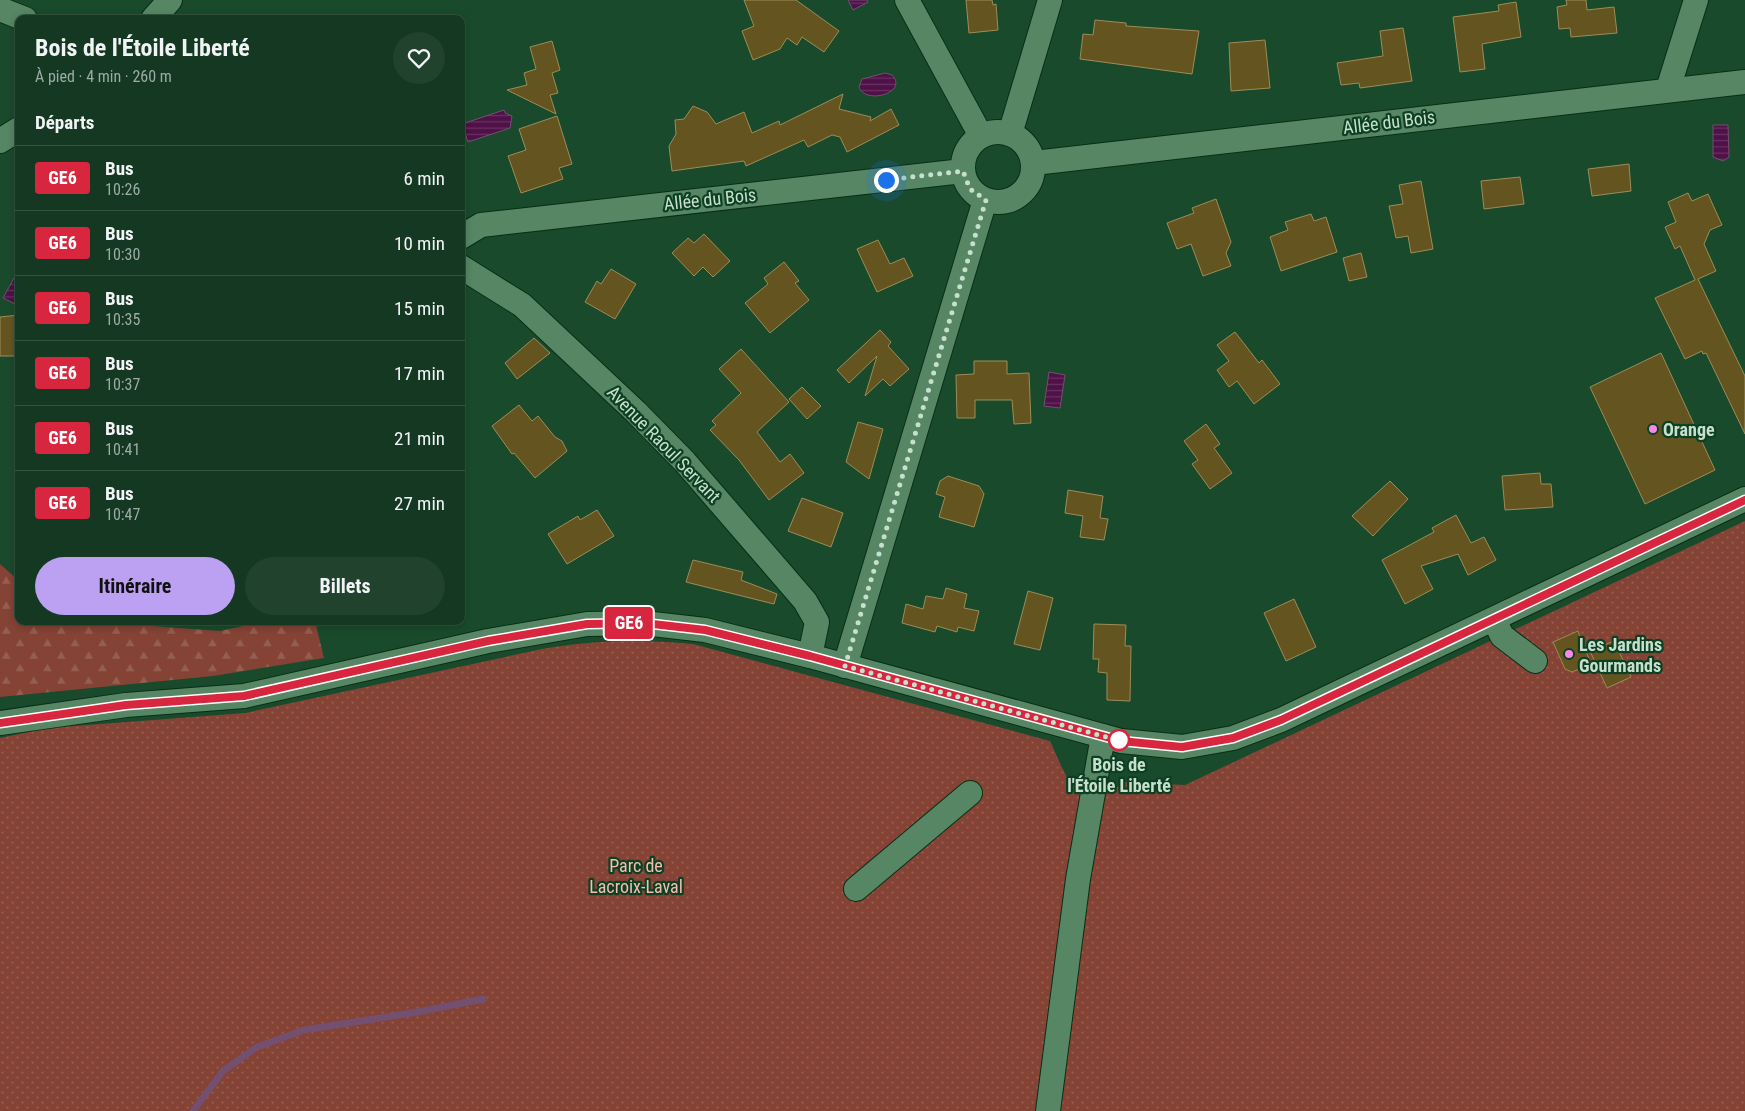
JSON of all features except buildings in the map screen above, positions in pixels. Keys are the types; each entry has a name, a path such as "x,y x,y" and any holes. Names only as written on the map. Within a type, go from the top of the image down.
{"street":[{"path":"156,15 170,0"},
{"path":"907,0 981,136"},
{"path":"1010,134 1050,0"},
{"path":"1668,89 1696,0"},
{"path":"0,9 15,15"},
{"name":"Allée du Bois","path":"1034,163 1668,89 1745,82"},
{"path":"0,141 15,132"},
{"path":"995,132 1010,134 1026,145 1034,163 1033,175 1028,186 1020,195 1009,201 997,203 986,200 970,189 963,171 967,151 973,142 981,136 995,132"},
{"name":"Allée du Bois","path":"465,235 481,225 963,171"},
{"path":"845,666 986,200"},
{"name":"Avenue Raoul Servant","path":"465,269 522,305 636,412 685,462 805,601 817,622 810,656"},
{"path":"0,723 126,705 244,696 488,641 587,624 644,623 705,630 810,656 1121,741 1182,747 1233,738 1281,720 1745,500"},
{"path":"1494,618 1502,636 1535,661"},
{"path":"1048,1111 1078,879 1103,736"},
{"path":"856,889 970,793"}],"green space":[{"name":"Parc de Lacroix-Laval","path":"1745,521 1745,1111 0,1111 0,738 48,728 245,713 542,649 599,642 654,641 693,644 1050,741 1071,782 1086,793 1100,793 1114,789 1125,782 1185,785"},
{"path":"0,564 15,577 15,625 138,625 220,631 248,625 316,625 324,658 213,676 0,697"}],"shaded area":[{"path":"848,0 867,0 868,2 853,10"},
{"path":"885,73 892,75 896,81 895,87 884,95 869,95 859,87 862,79"},
{"path":"504,110 505,113 512,116 510,128 468,142 465,133 465,123"},
{"path":"1713,125 1728,125 1729,157 1723,161 1713,157"},
{"path":"15,276 15,304 3,298"},
{"path":"1049,372 1065,375 1060,408 1044,406"}],"waterway":[{"path":"193,1111 223,1071 257,1047 304,1030 418,1012 483,999"}],"bus line":[{"name":"GE6","path":"0,723 126,705 244,696 488,641 587,624 644,623 705,630 810,656 1121,741 1182,747 1233,738 1281,720 1745,500"}],"place":[{"name":"Orange","path":"1653,429"},
{"name":"Les Jardins Gourmands","path":"1569,654"},
{"name":"Bois de l'Étoile Liberté","path":"1119,740"}],"route":[{"path":"886,180 963,171 965,181 970,189 977,196 986,200 845,666 1121,741 1119,740"}]}
